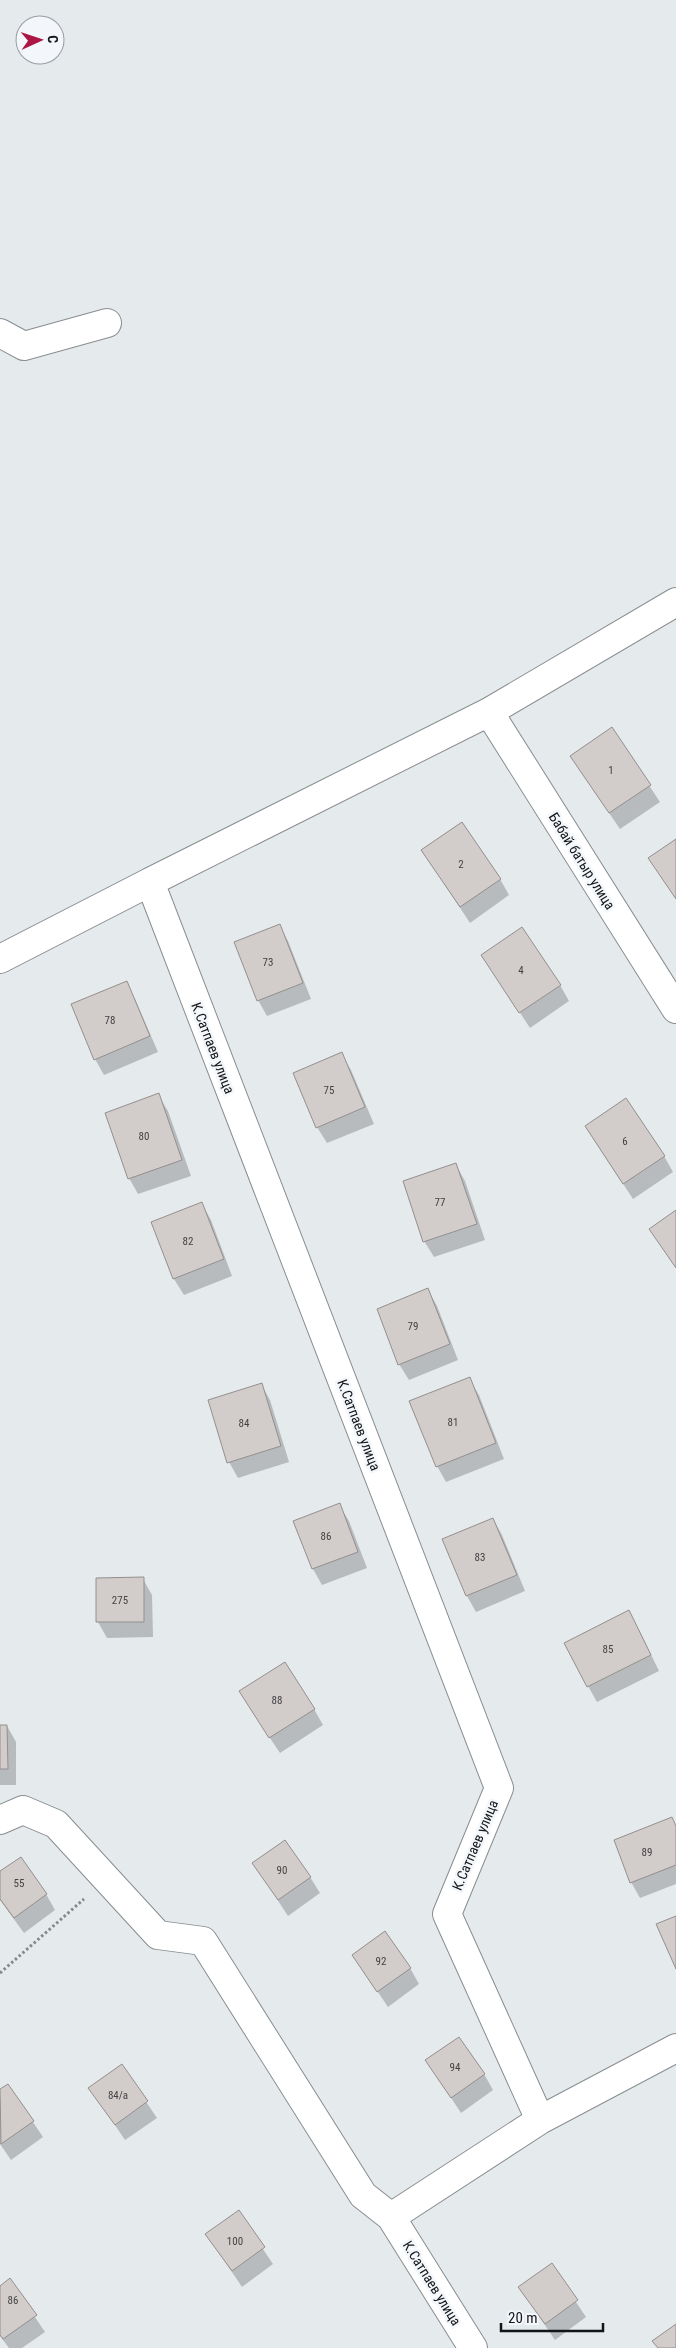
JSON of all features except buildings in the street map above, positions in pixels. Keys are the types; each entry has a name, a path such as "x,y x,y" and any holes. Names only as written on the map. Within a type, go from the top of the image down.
{"street":[{"path":"0,333 24,346 107,323"},
{"path":"0,959 489,712 676,602"},
{"name":"Бабай батыр улица","path":"489,712 676,1009"},
{"name":"К.Сатпаев улица","path":"150,882 499,1788 446,1914 540,2120"},
{"name":"К.Сатпаев улица","path":"0,1820 23,1810 56,1824 158,1935 203,1942 363,2195 391,2217 473,2348"},
{"path":"391,2217 540,2120 676,2048"}],"path":[{"path":"0,1973 107,1879"}]}
